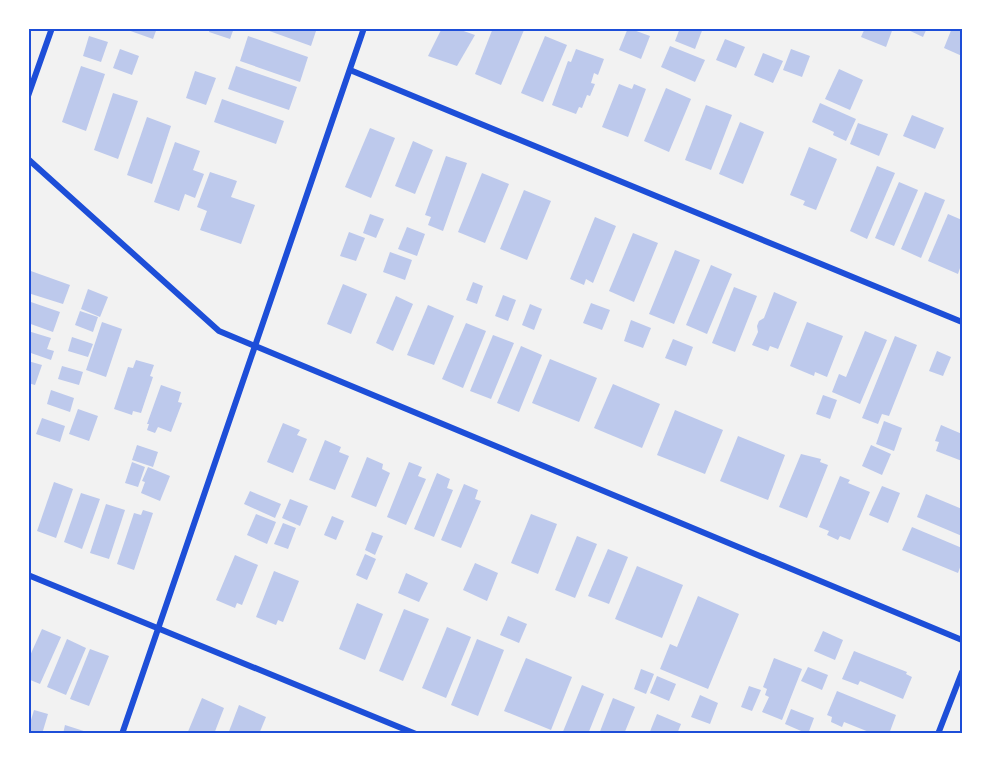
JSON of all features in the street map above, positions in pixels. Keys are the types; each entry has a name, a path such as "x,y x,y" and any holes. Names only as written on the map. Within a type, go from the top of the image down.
{"street":[{"path":"28,96 52,28"},
{"path":"122,734 364,28"},
{"path":"350,70 963,322"},
{"path":"28,159 219,331 963,640"},
{"path":"28,575 416,734"},
{"path":"938,734 963,672"}],"building":[{"path":"122,28 157,28 153,39"},
{"path":"210,28 234,28 230,39 209,32"},
{"path":"261,28 317,28 311,46"},
{"path":"442,28 455,28 475,35 457,66 428,56"},
{"path":"493,28 524,30 501,85 475,74"},
{"path":"628,28 650,36 641,59 619,50"},
{"path":"680,28 703,28 695,49 675,41"},
{"path":"865,28 893,28 886,47 861,37"},
{"path":"904,28 927,28 923,37"},
{"path":"952,28 962,28 962,56 944,48"},
{"path":"89,36 108,42 101,62 83,56"},
{"path":"248,36 308,57 300,82 240,61"},
{"path":"545,36 567,45 543,102 521,93"},
{"path":"725,39 745,47 736,68 716,60"},
{"path":"670,46 705,60 695,82 661,67"},
{"path":"120,49 139,56 132,75 113,68"},
{"path":"576,49 604,59 598,75 594,73 591,83 595,84 590,96 587,95 582,108 579,107 576,114 552,105 568,61 571,62"},
{"path":"791,49 810,56 802,77 783,70"},
{"path":"763,53 783,61 773,83 754,75"},
{"path":"81,66 105,74 86,131 62,122"},
{"path":"236,66 297,87 289,110 228,89"},
{"path":"839,69 863,80 850,110 825,99"},
{"path":"195,71 216,78 206,105 186,98"},
{"path":"619,84 632,89 634,84 646,89 628,137 602,127"},
{"path":"666,88 691,99 669,152 644,141"},
{"path":"113,93 138,101 118,159 94,150"},
{"path":"222,99 284,121 276,144 214,122"},
{"path":"820,103 856,119 846,141 833,135 834,132 812,122"},
{"path":"706,105 732,115 711,170 685,160"},
{"path":"912,115 944,128 935,149 903,136"},
{"path":"147,117 171,126 152,184 127,175"},
{"path":"740,122 764,132 743,184 719,174"},
{"path":"858,123 888,134 879,156 850,144"},
{"path":"370,128 395,138 371,198 345,187"},
{"path":"413,141 433,150 415,194 395,186"},
{"path":"175,142 200,151 193,170 204,174 195,198 185,194 179,211 154,202"},
{"path":"809,147 837,159 816,210 803,205 805,201 790,195"},
{"path":"446,156 467,163 443,231 428,225 431,217 425,215"},
{"path":"877,166 895,173 867,239 850,231"},
{"path":"210,172 237,181 231,197 255,205 241,244 200,230 207,211 197,207"},
{"path":"482,173 509,184 485,243 458,232"},
{"path":"899,182 918,190 894,246 875,238"},
{"path":"524,190 551,201 527,260 500,249"},
{"path":"925,192 945,200 921,258 901,249"},
{"path":"370,214 384,219 376,238 363,233"},
{"path":"948,214 962,220 962,262 958,274 928,261"},
{"path":"595,217 616,226 593,283 586,279 584,285 570,279"},
{"path":"407,227 425,234 417,256 398,249"},
{"path":"349,232 365,238 356,261 340,256"},
{"path":"633,233 658,243 634,302 609,291"},
{"path":"675,250 700,260 674,324 649,314"},
{"path":"390,252 412,260 405,280 383,272"},
{"path":"711,265 732,274 707,334 686,325"},
{"path":"28,270 70,285 63,304 28,293"},
{"path":"473,282 483,286 477,304 466,300"},
{"path":"343,284 367,294 351,334 327,324"},
{"path":"734,287 757,296 735,352 712,343"},
{"path":"88,289 108,297 100,317 81,309"},
{"path":"774,292 797,302 778,349 770,346 768,351 752,345 758,332 759,321 764,318"},
{"path":"503,295 516,300 508,321 495,316"},
{"path":"396,296 413,304 393,351 376,343"},
{"path":"28,301 60,312 53,332 28,323"},
{"path":"591,303 610,310 602,330 583,323"},
{"path":"530,304 542,309 534,330 522,325"},
{"path":"428,305 454,316 434,365 407,355"},
{"path":"80,311 98,317 93,332 75,325"},
{"path":"631,320 651,328 643,348 624,341"},
{"path":"102,322 122,329 106,377 86,370"},
{"path":"807,322 843,336 827,377 815,372 814,376 790,366"},
{"path":"466,323 486,331 463,388 442,379"},
{"path":"28,331 51,338 47,349 54,351 51,360 28,352"},
{"path":"865,331 887,340 860,404 832,392 839,374 846,377"},
{"path":"493,335 514,343 491,399 470,391"},
{"path":"895,336 917,345 889,416 882,414 878,424 862,418"},
{"path":"72,337 93,344 88,357 68,351"},
{"path":"673,339 693,347 686,366 665,358"},
{"path":"521,346 542,355 519,412 497,403"},
{"path":"937,351 951,357 943,376 929,371"},
{"path":"550,359 597,378 579,422 532,403"},
{"path":"136,360 154,365 150,376 153,377 141,413 133,411 132,415 114,409 128,367 133,368"},
{"path":"28,361 42,365 35,385 28,383"},
{"path":"62,366 83,372 79,385 58,379"},
{"path":"613,384 660,404 642,448 594,428"},
{"path":"161,385 181,392 178,402 182,403 171,432 158,427 155,433 147,430 149,424 147,424"},
{"path":"51,390 74,398 70,412 47,404"},
{"path":"823,395 837,400 830,419 816,414"},
{"path":"78,409 98,416 89,441 69,434"},
{"path":"675,410 723,430 705,474 657,455"},
{"path":"42,418 65,426 60,442 36,434"},
{"path":"884,421 902,428 894,451 876,444"},
{"path":"283,423 300,430 297,435 307,439 293,473 267,462"},
{"path":"941,425 962,434 962,461 936,451 939,442 935,441"},
{"path":"738,436 785,455 768,500 720,481"},
{"path":"325,440 341,447 339,452 349,456 335,490 309,480"},
{"path":"137,445 158,452 153,467 132,460"},
{"path":"871,445 891,454 882,475 862,466"},
{"path":"801,454 821,459 820,462 828,465 807,518 779,507"},
{"path":"367,457 383,464 382,469 390,473 376,507 351,497"},
{"path":"132,462 145,467 138,487 125,483"},
{"path":"409,462 422,467 418,476 426,479 406,525 387,517"},
{"path":"148,467 170,476 160,501 141,493 145,482 142,481"},
{"path":"437,473 450,479 447,488 453,490 434,537 414,529"},
{"path":"840,476 850,480 848,483 870,492 850,540 840,536 838,540 827,535 829,531 819,527"},
{"path":"54,482 73,489 56,538 37,531"},
{"path":"464,484 478,490 475,499 481,501 461,548 441,540"},
{"path":"882,486 900,493 888,523 869,515"},
{"path":"250,491 281,504 275,518 244,504"},
{"path":"81,493 100,499 82,549 64,542"},
{"path":"926,494 962,509 962,536 917,517"},
{"path":"290,499 308,506 300,526 282,518"},
{"path":"106,504 125,510 109,559 90,553"},
{"path":"143,510 153,513 134,570 117,564 134,513 141,515"},
{"path":"256,514 276,522 267,544 247,535"},
{"path":"531,514 557,524 538,574 511,563"},
{"path":"332,516 344,521 336,540 324,535"},
{"path":"283,523 296,528 288,549 274,544"},
{"path":"912,527 962,548 962,562 958,573 902,550"},
{"path":"372,532 383,536 375,555 365,550"},
{"path":"577,536 597,544 575,598 555,590"},
{"path":"608,549 628,557 609,604 588,596"},
{"path":"365,554 376,559 367,580 356,575"},
{"path":"235,555 258,565 242,605 237,603 235,608 216,600"},
{"path":"475,563 498,573 487,601 463,590"},
{"path":"637,566 683,585 662,638 615,619"},
{"path":"274,571 299,581 283,622 278,620 276,625 256,617"},
{"path":"406,573 428,583 419,602 398,593"},
{"path":"698,596 739,614 708,689 660,669 670,644 677,647"},
{"path":"357,603 383,614 365,660 339,649"},
{"path":"404,609 429,619 403,681 379,671"},
{"path":"508,616 527,624 519,643 500,635"},
{"path":"447,627 471,637 446,698 422,688"},
{"path":"42,629 61,637 40,684 28,679 28,660"},
{"path":"823,631 843,640 835,660 814,651"},
{"path":"67,639 86,648 66,695 47,687"},
{"path":"477,639 504,650 478,716 451,705"},
{"path":"90,649 109,656 89,706 70,699"},
{"path":"854,651 907,672 906,674 912,677 903,699 860,681 858,685 842,679"},
{"path":"526,658 572,677 551,730 504,711"},
{"path":"774,658 802,669 782,720 762,712 769,697 765,695 767,689 763,687"},
{"path":"808,667 828,675 822,690 801,681"},
{"path":"641,669 654,674 646,694 634,689"},
{"path":"657,676 676,684 669,701 650,693"},
{"path":"582,685 604,694 588,734 562,734"},
{"path":"749,686 761,690 752,711 741,707"},
{"path":"837,691 896,715 889,734 874,734 844,722 842,727 831,722 832,717 827,715"},
{"path":"700,695 718,703 710,724 691,717"},
{"path":"202,698 224,708 214,734 187,734"},
{"path":"613,698 635,707 624,734 599,734"},
{"path":"239,705 266,717 259,734 228,734"},
{"path":"791,709 814,718 808,734 785,724"},
{"path":"34,710 48,714 42,734 28,730"},
{"path":"657,714 681,724 677,734 649,734"},
{"path":"65,725 90,733 90,734 63,734"}]}
